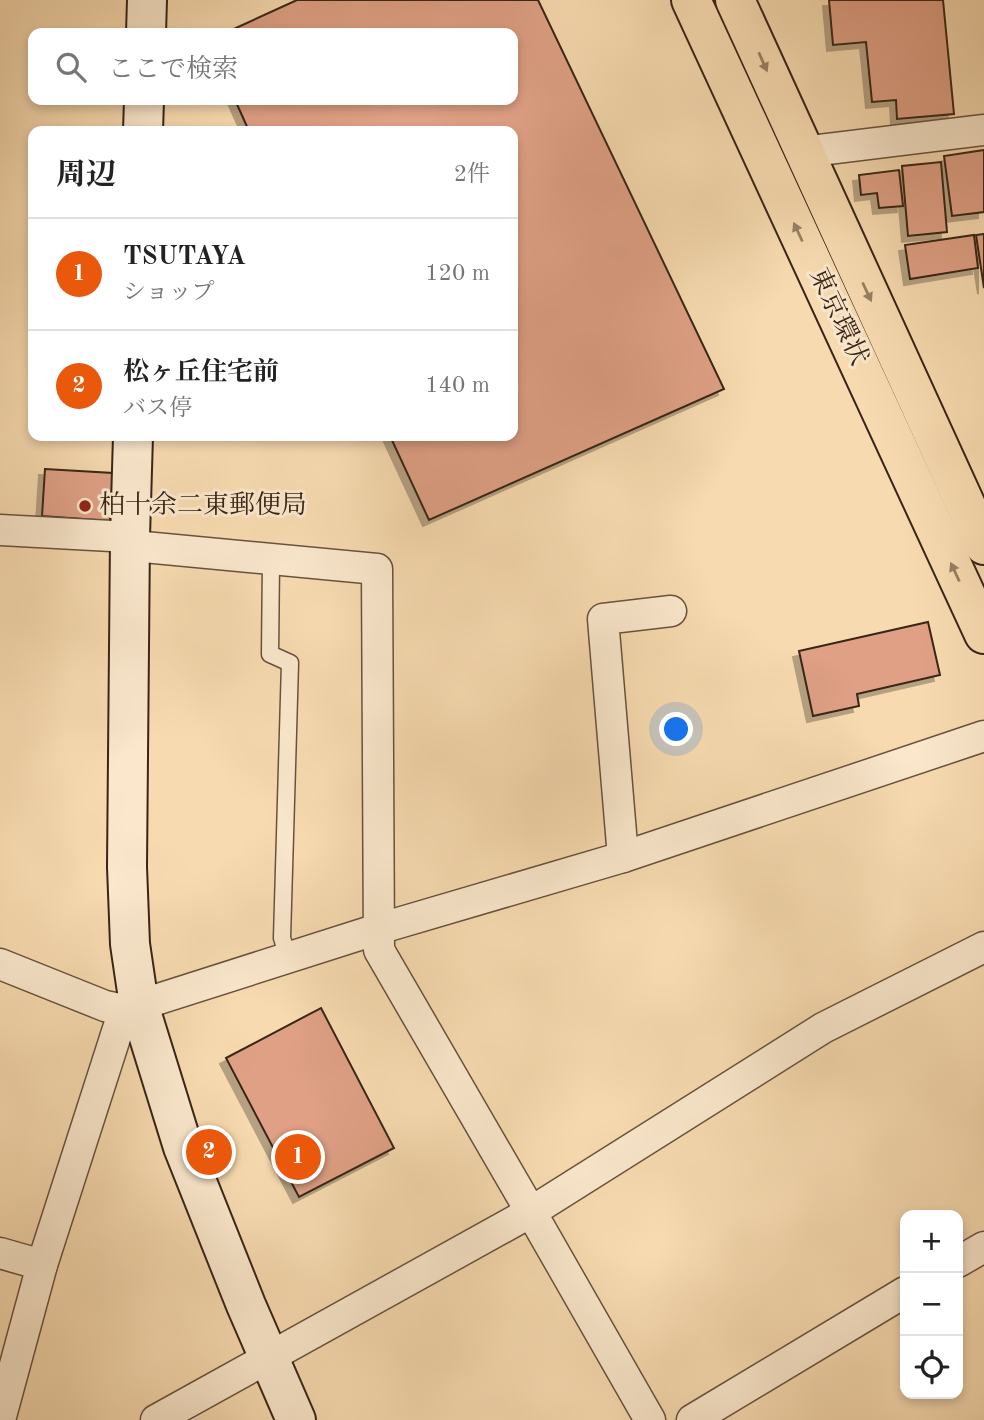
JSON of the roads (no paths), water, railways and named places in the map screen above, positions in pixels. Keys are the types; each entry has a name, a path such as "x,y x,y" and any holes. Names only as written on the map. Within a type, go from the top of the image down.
{"highway":[{"name":"東京環状","path":"691,0 984,634"},
{"name":"東京環状","path":"735,0 984,545"}],"street":[{"path":"146,28 147,0"},
{"path":"143,126 144,105"},
{"path":"803,152 984,130"},
{"path":"133,441 127,867 131,1008 183,1147 296,1420"},
{"path":"0,530 130,537 144,547 377,569 379,950 650,1420"},
{"path":"623,857 603,619 671,611"},
{"path":"0,964 105,1006 131,1008 377,929 623,857 984,736"},
{"path":"156,1420 531,1212 823,1028 984,947"},
{"path":"0,1420 42,1265 131,1008"},
{"path":"963,1259 984,1247"},
{"path":"0,1253 42,1265"},
{"path":"692,1420 900,1295"}],"lane":[{"path":"271,561 270,654 290,663 282,938 288,957"}],"place":[{"name":"柏十余二東郵便局","path":"85,506"},
{"name":"松ヶ丘住宅前","path":"209,1152"},
{"name":"TSUTAYA","path":"298,1157"}]}
